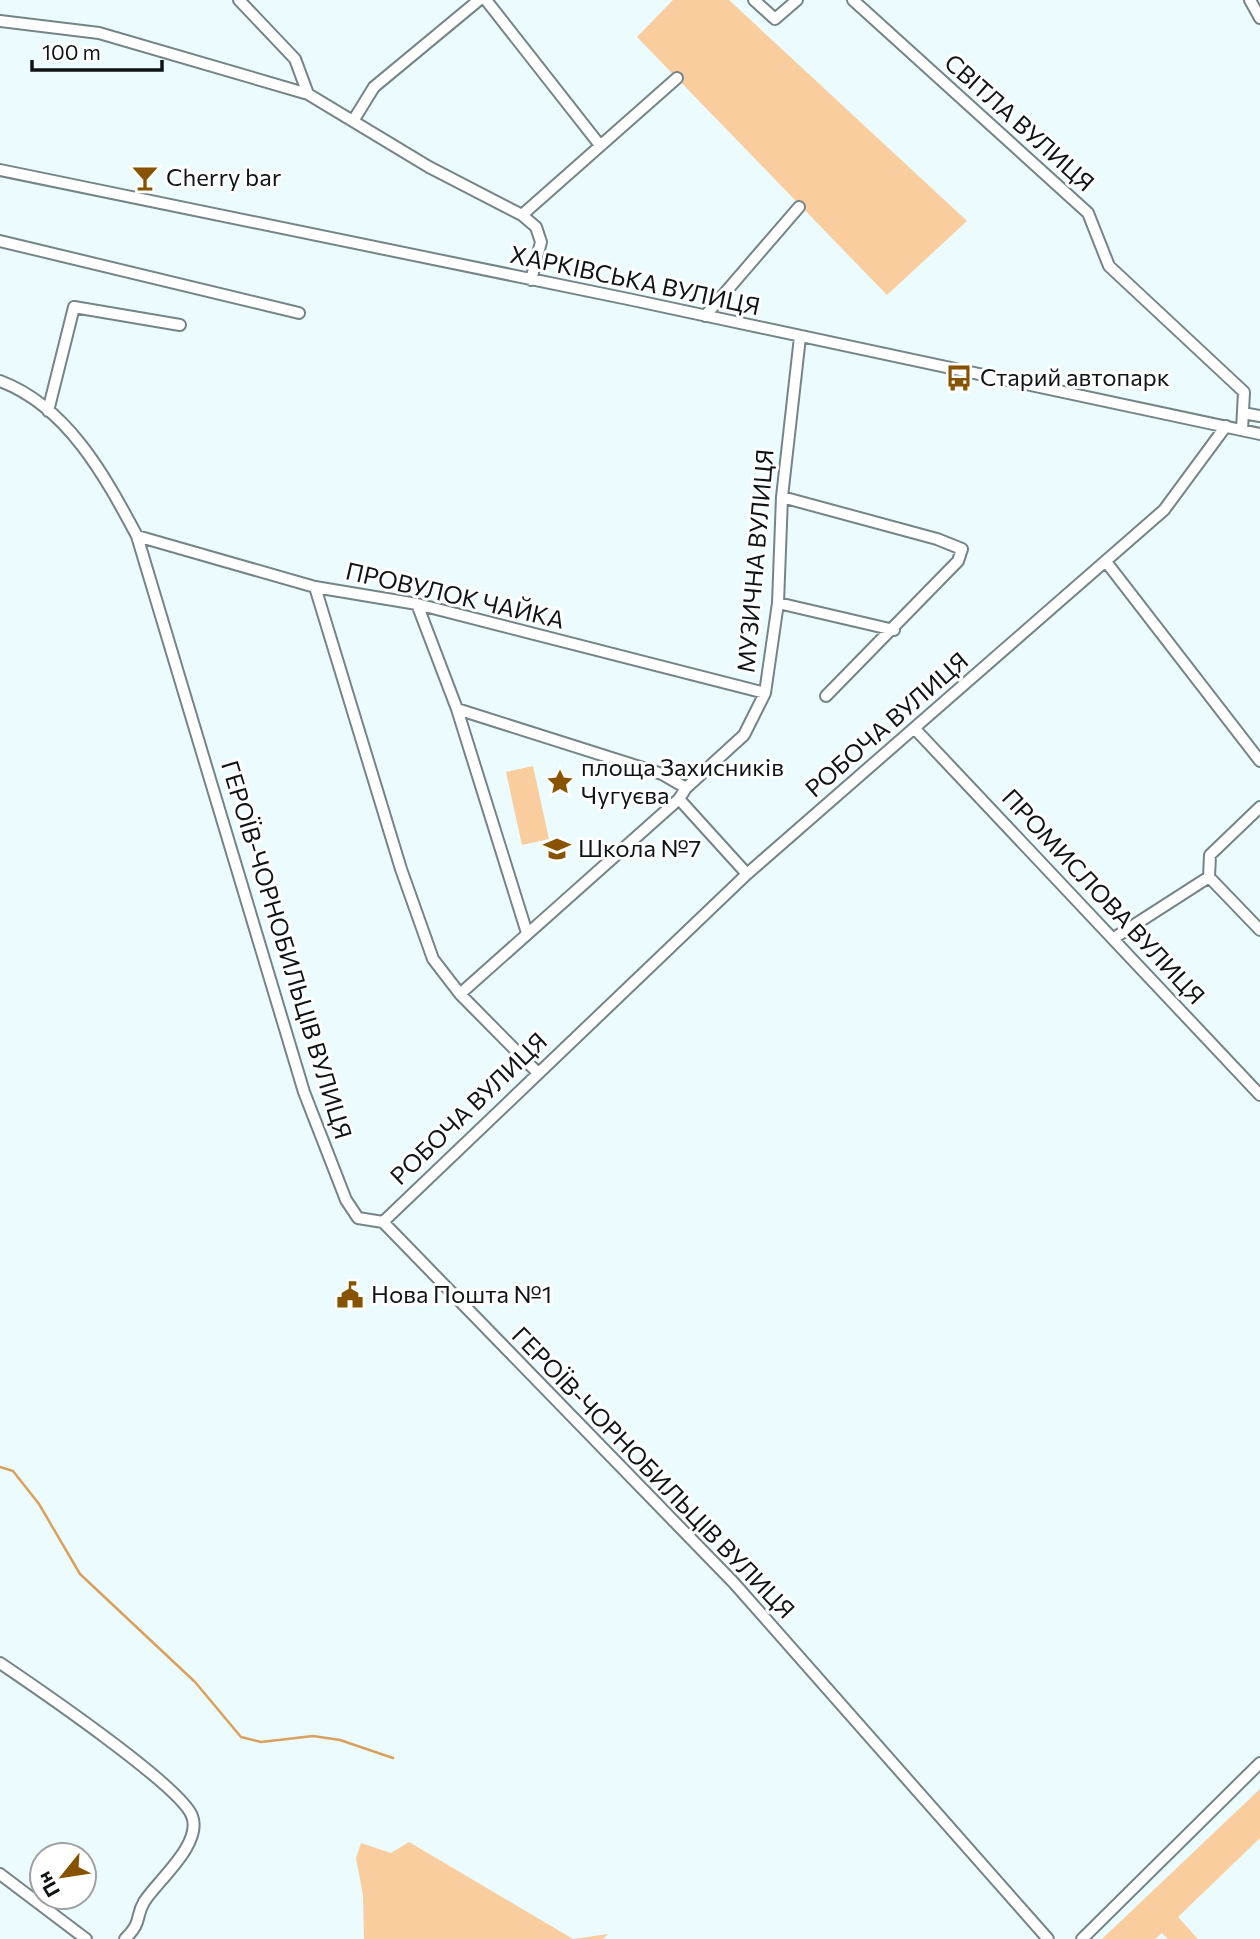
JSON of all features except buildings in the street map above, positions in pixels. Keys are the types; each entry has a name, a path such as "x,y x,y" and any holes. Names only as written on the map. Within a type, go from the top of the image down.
{"street":[{"path":"239,0 295,59 308,94"},
{"path":"353,121 374,87 478,0"},
{"path":"486,0 599,144"},
{"path":"754,0 775,19 797,0"},
{"name":"СВІТЛА ВУЛИЦЯ","path":"853,0 1088,213 1109,266 1244,392 1243,413"},
{"path":"1250,0 1260,18"},
{"path":"0,21 99,33 308,94 429,167 522,215 536,227 541,242 531,280"},
{"path":"522,215 599,144 677,78"},
{"name":"ХАРКІВСЬКА ВУЛИЦЯ","path":"0,170 1260,434"},
{"path":"705,316 799,207"},
{"path":"0,241 299,313"},
{"path":"48,411 74,307 180,325"},
{"name":"МУЗИЧНА ВУЛИЦЯ","path":"460,994 678,799 686,788 744,736 765,693 778,603 782,497 800,337"},
{"name":"ГЕРОЇВ-ЧОРНОБИЛЬЦІВ ВУЛИЦЯ","path":"0,381 48,411 99,465 137,536 304,1092 346,1200 358,1219 383,1222 734,1583 1048,1939"},
{"path":"1242,430 1243,413 1260,416"},
{"name":"РОБОЧА ВУЛИЦЯ","path":"383,1222 747,874 1107,564 1164,510 1226,426"},
{"path":"782,497 937,539 962,549 958,561 894,630 826,696"},
{"name":"ПРОВУЛОК ЧАЙКА","path":"137,536 315,587 417,604 765,693"},
{"path":"1107,564 1260,761"},
{"path":"315,587 405,882 433,959 460,994 537,1072"},
{"path":"778,603 894,630"},
{"path":"417,604 457,709 527,933"},
{"path":"457,709 662,774 686,788"},
{"name":"ПРОМИСЛОВА ВУЛИЦЯ","path":"915,729 1260,1095"},
{"path":"678,799 747,874"},
{"path":"1260,807 1210,855 1209,877 1260,930"},
{"path":"1114,938 1209,877"},
{"path":"0,1663 74,1714 165,1787 192,1816 194,1833 180,1857 145,1901 136,1927 125,1939"},
{"path":"1082,1939 1260,1763"},
{"path":"0,1874 86,1939"}],"shaded area":[{"path":"673,0 729,0 967,221 887,295 637,37"},
{"path":"533,766 549,839 522,845 506,772"},
{"path":"1260,1789 1260,1838 1178,1917 1198,1939 1168,1939 1162,1933 1155,1939 1102,1939"},
{"path":"409,1842 573,1939 364,1939 363,1895 356,1858 361,1843 391,1853"},
{"path":"608,1934 603,1939 573,1939"}],"waterway":[{"path":"0,1467 13,1471 39,1504 80,1574 195,1682 241,1737 261,1742 313,1736 340,1740 393,1758"}],"place":[{"name":"Cherry bar","path":"145,178"},
{"name":"Старий автопарк","path":"959,378"},
{"name":"площа Захисників Чугуєва","path":"560,782"},
{"name":"Школа №7","path":"557,849"},
{"name":"Нова Пошта №1","path":"350,1295"}]}
